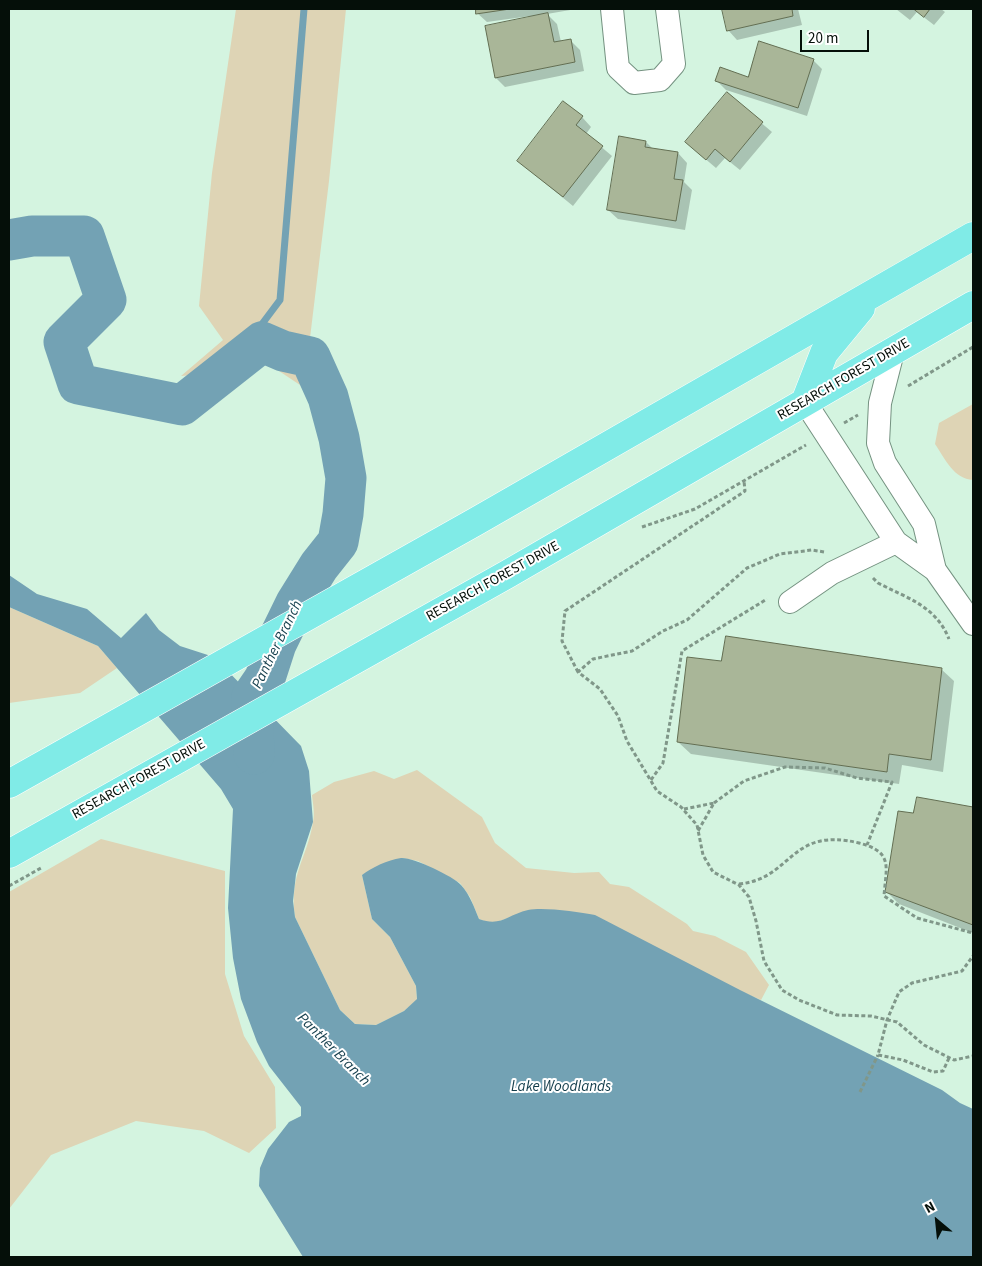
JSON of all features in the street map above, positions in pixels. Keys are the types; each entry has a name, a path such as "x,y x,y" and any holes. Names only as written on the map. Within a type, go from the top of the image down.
{"main road":[{"path":"9,784 475,522 973,236"},
{"path":"805,402 824,352 873,294"},
{"name":"RESEARCH FOREST DRIVE","path":"9,854 506,575 973,305"}],"street":[{"path":"612,9 618,68 634,83 660,80 674,64 667,9"},
{"path":"893,352 880,403 878,443 885,463 924,524 935,570"},
{"path":"805,402 896,542 935,570 973,624"},
{"path":"780,600 896,542"}],"path":[{"path":"633,531 695,509 880,403 973,347"},
{"path":"798,449 805,450"},
{"path":"744,481 745,491 565,611 562,641 578,672 600,689 618,716 627,741 657,791 683,809 697,825 703,855 713,872 739,884 749,897 764,961 782,990 799,1000 837,1015 871,1016 897,1022 924,1045 954,1060 973,1056"},
{"path":"578,672 592,659 632,651 687,620 747,568 780,554 812,550 830,553"},
{"path":"873,577 878,583 922,604 944,625 949,639"},
{"path":"651,780 663,763 682,651 780,600"},
{"path":"683,809 714,803 744,782 785,767 825,768 857,778 892,782 866,845"},
{"path":"698,832 714,803"},
{"path":"739,884 754,883 766,878 797,850 815,842 840,838 866,845 881,852 886,862 884,896 918,918 973,933"},
{"path":"860,1092 878,1055 887,1020 899,992 912,982 962,971 973,956"},
{"path":"878,1055 903,1060 933,1072 943,1071 950,1058"}],"shaded area":[{"path":"236,9 346,9 329,181 310,338 329,390 318,397 261,359 208,392 205,374 181,376 223,340 199,306 212,173"},
{"path":"973,404 973,480 966,479 955,472 946,462 935,444 939,423"},
{"path":"9,607 98,646 117,668 80,693 9,703"},
{"path":"417,770 482,817 495,843 526,868 574,873 599,872 610,884 629,887 687,924 693,931 715,936 746,952 769,985 761,1000 548,911 529,910 492,924 479,919 470,897 460,883 418,861 402,858 362,875 372,919 390,937 416,986 417,1000 404,1011 376,1025 355,1024 340,1010 295,917 294,889 296,878 314,819 312,795 334,782 374,771 394,779"},
{"path":"101,839 225,871 225,974 244,1036 275,1087 276,1128 249,1153 204,1131 136,1121 51,1155 9,1209 9,892"}],"water":[{"name":"Lake Woodlands","path":"9,575 37,594 87,609 121,638 146,613 159,630 180,646 214,657 301,746 309,771 313,822 296,874 293,901 295,917 340,1010 355,1024 376,1025 404,1011 417,999 416,986 390,937 372,919 362,875 380,864 401,858 442,872 461,885 479,919 487,921 499,921 521,912 535,909 561,910 595,915 740,990 942,1090 960,1103 973,1109 973,1257 303,1257 259,1186 260,1168 268,1149 289,1122 301,1116 301,1107 269,1066 257,1042 241,999 233,958 228,908 233,809 221,789 98,646 9,607"}],"building":[{"path":"476,9 510,9 476,14"},
{"path":"722,9 792,9 793,16 727,31"},
{"path":"914,9 930,9 924,17"},
{"path":"548,13 554,42 571,39 575,62 495,78 485,26"},
{"path":"759,41 814,59 798,108 715,81 720,67 748,77"},
{"path":"727,92 763,122 730,162 715,149 706,160 685,142"},
{"path":"563,101 583,116 576,125 603,146 563,197 517,161"},
{"path":"619,136 646,141 645,147 678,152 674,179 683,180 676,221 607,210"},
{"path":"726,636 942,668 931,760 889,754 887,772 677,742 687,657 721,661"},
{"path":"917,797 973,807 973,925 885,892 898,811 913,813"}],"waterway":[{"path":"262,342 262,324 280,300 304,9"},
{"name":"Panther Branch","path":"9,240 32,236 84,236 106,300 64,342 78,384 182,405 262,342 283,351 310,357 328,397 339,438 346,478 343,514 338,542 319,566 296,603 276,644 265,678 252,697 254,754"}]}
